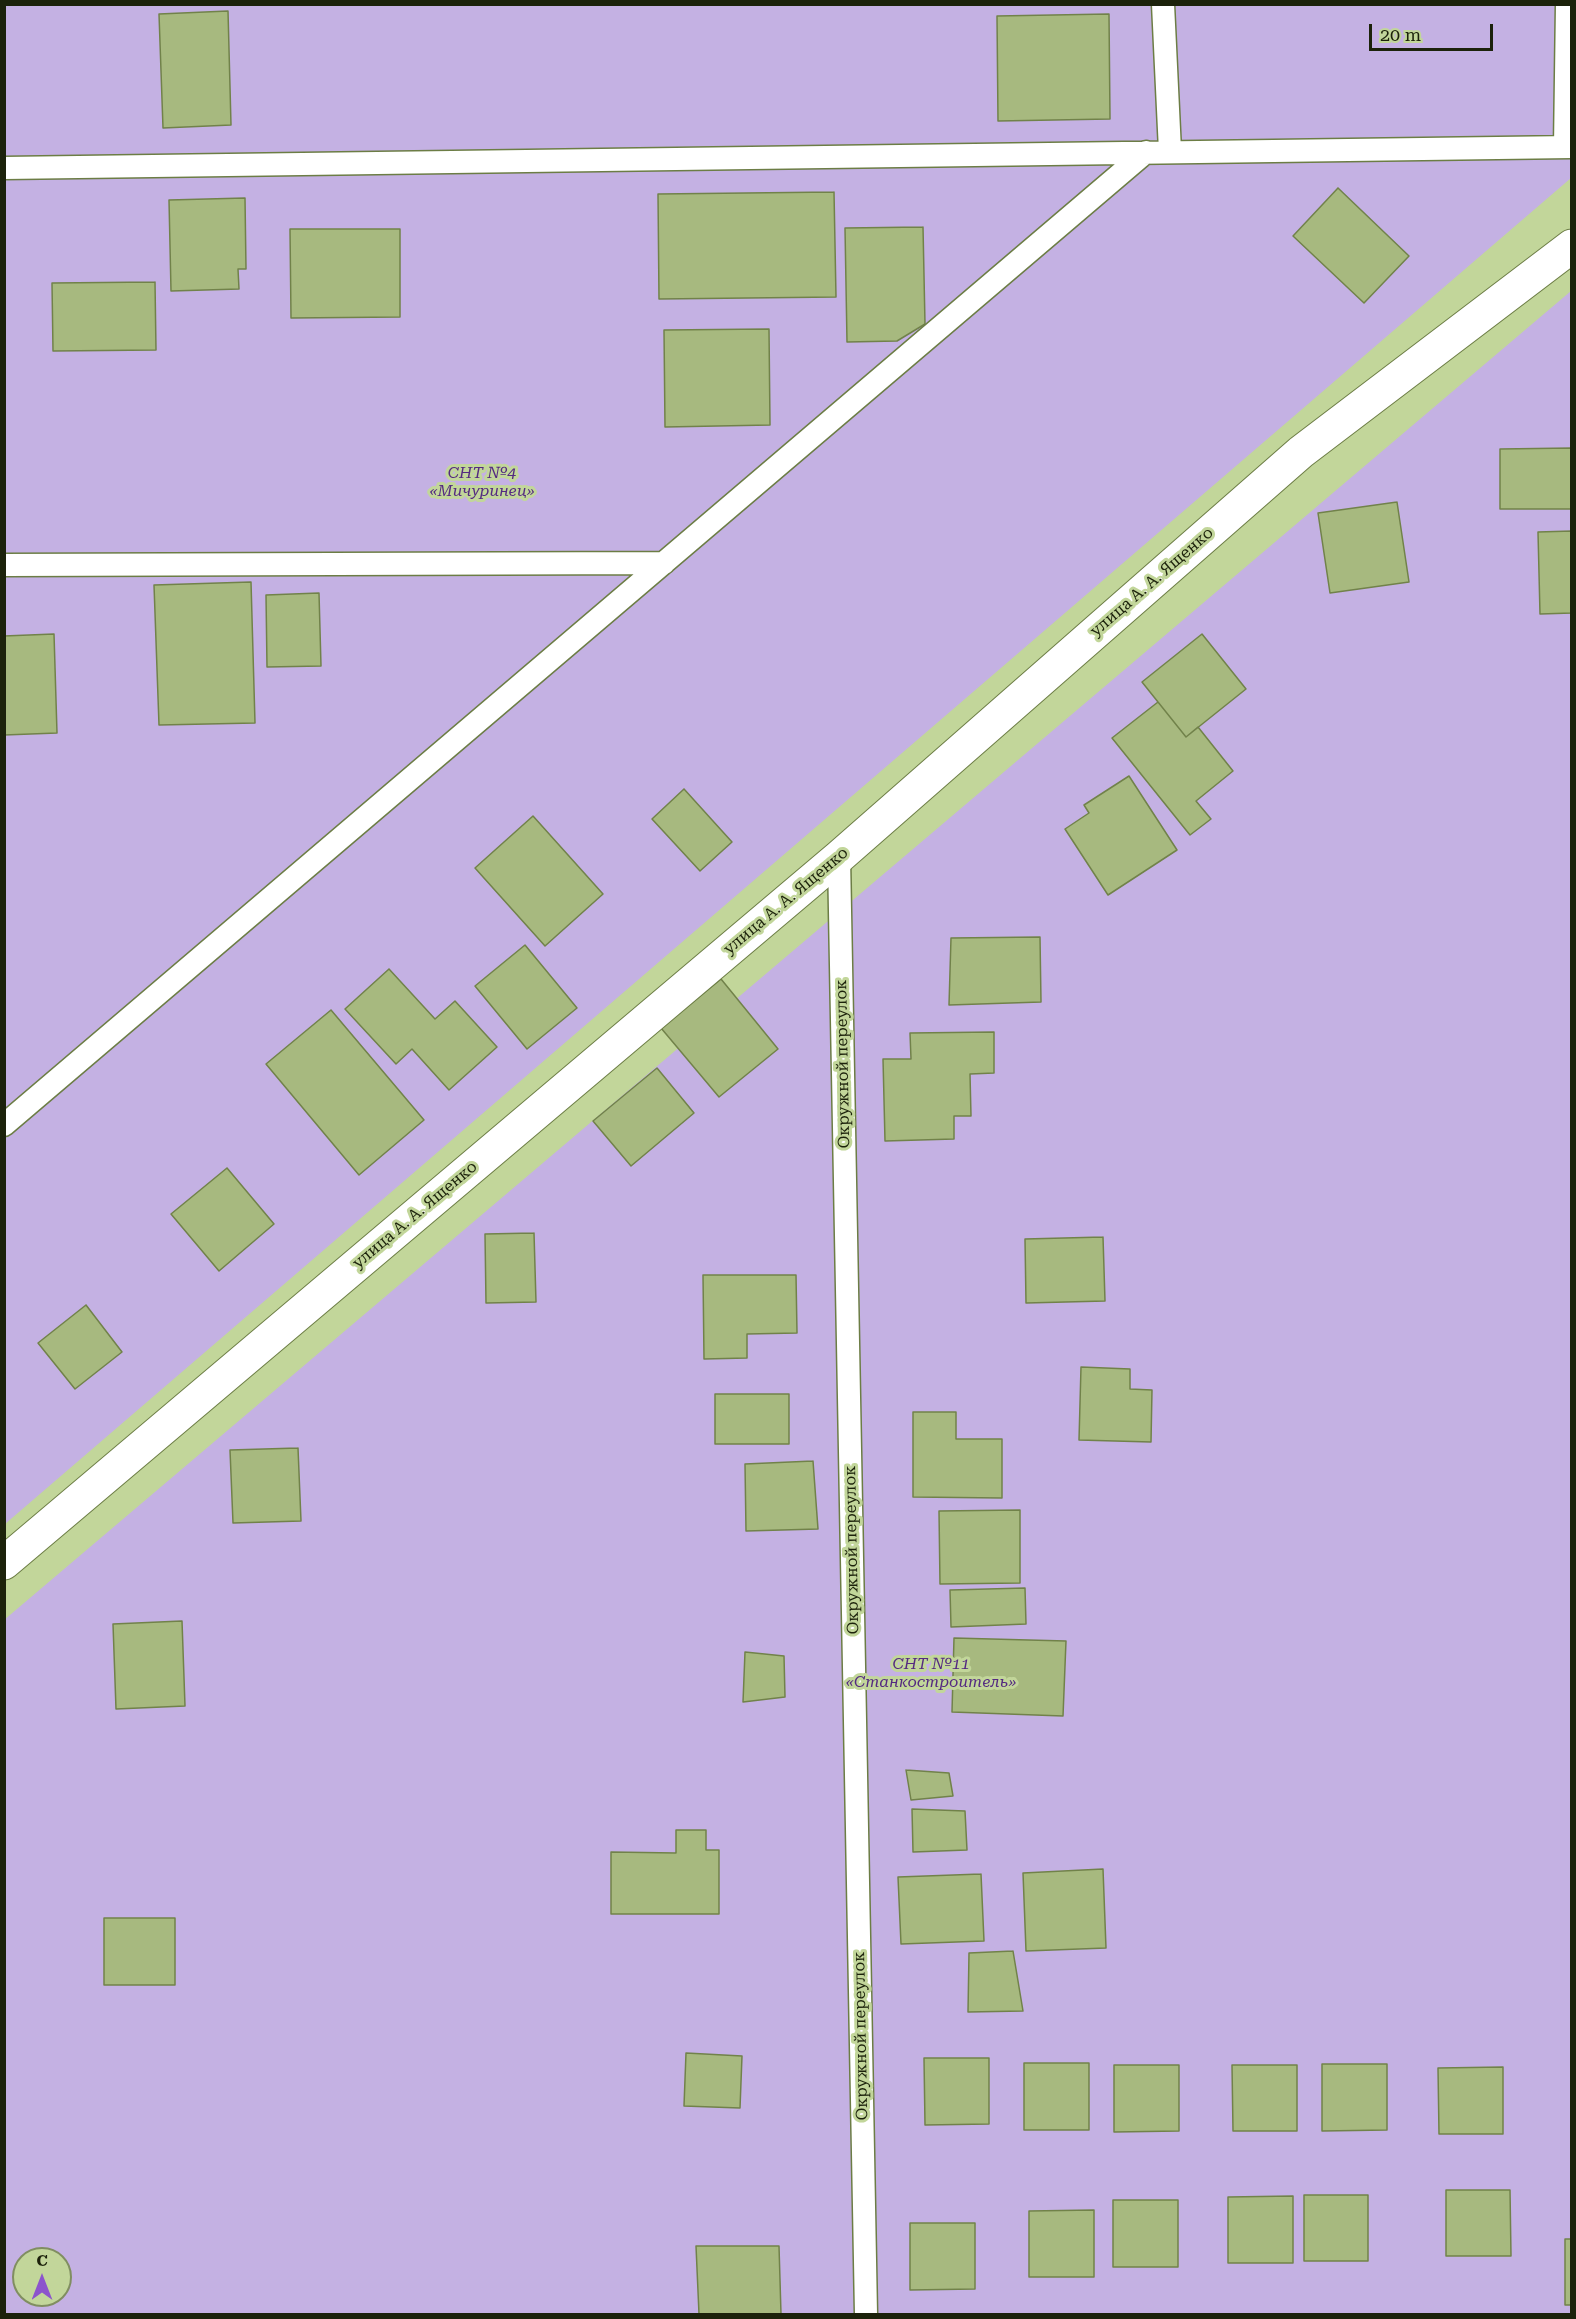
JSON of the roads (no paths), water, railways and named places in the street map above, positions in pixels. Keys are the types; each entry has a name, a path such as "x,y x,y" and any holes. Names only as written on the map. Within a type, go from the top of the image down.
{"street":[{"name":"улица А. А. Ященко","path":"4,1563 839,857 1301,452 1572,246"}],"lane":[{"path":"1163,4 1170,150"},
{"path":"4,168 1170,150 1568,147 1568,4"},
{"path":"4,1125 1146,152"},
{"path":"4,566 664,563"},
{"name":"Окружной переулок","path":"839,857 866,2314"}],"park label":[{"name":"СНТ №4 «Мичуринец»","path":"482,482"},
{"name":"СНТ №11 «Станкостроитель»","path":"931,1673"}]}
